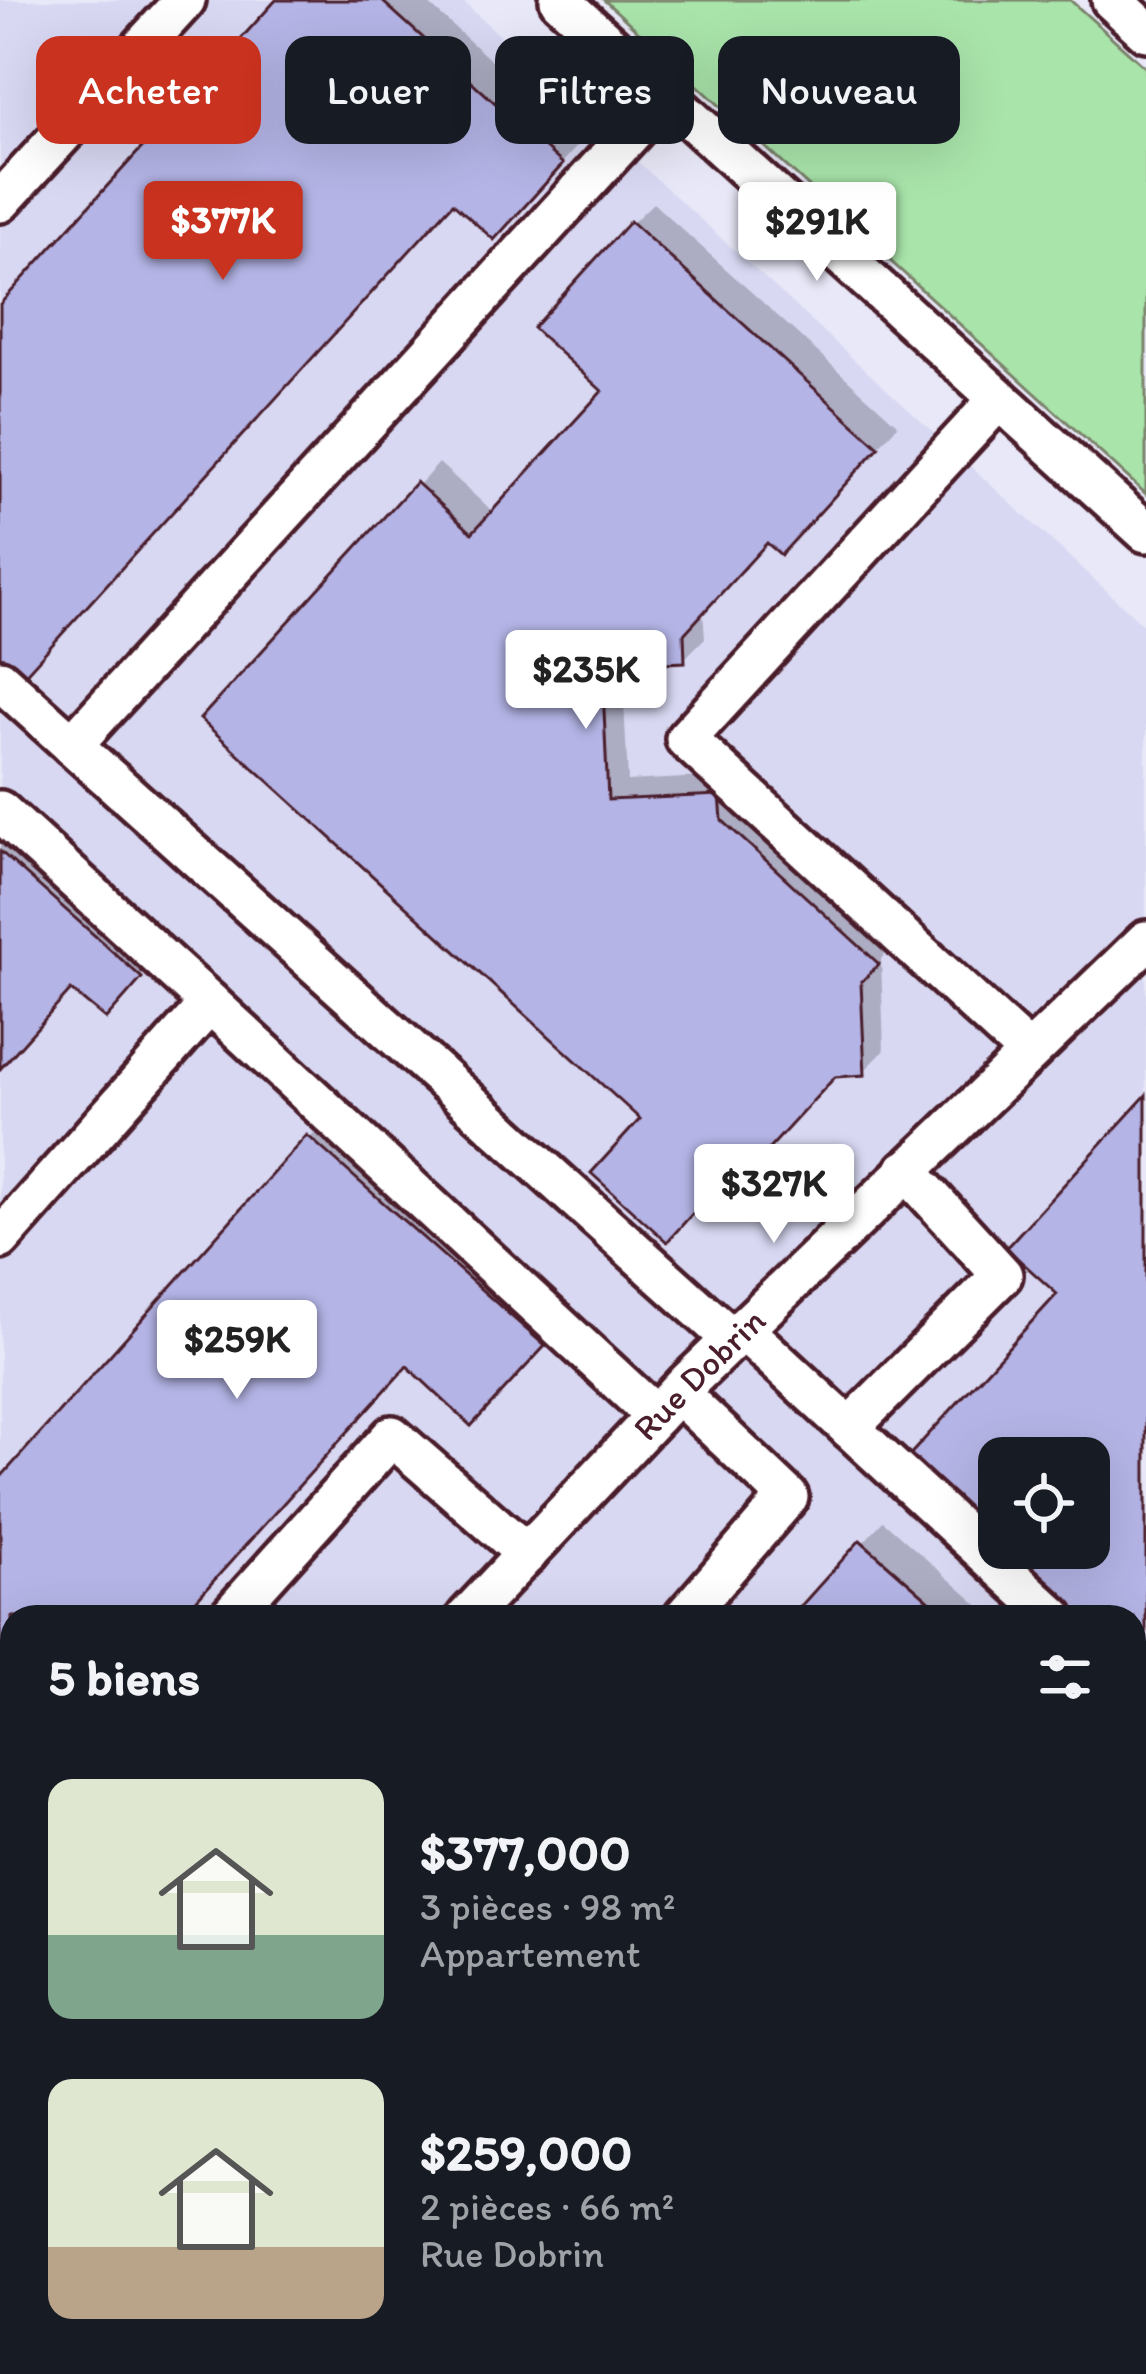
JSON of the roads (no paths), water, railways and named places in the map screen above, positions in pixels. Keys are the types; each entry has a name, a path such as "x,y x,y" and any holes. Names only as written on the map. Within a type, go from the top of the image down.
{"street":[{"path":"0,202 185,0"},
{"path":"560,0 599,36"},
{"path":"1112,0 1146,31"},
{"path":"694,122 1146,532"},
{"path":"72,745 621,144"},
{"path":"999,399 686,739 1029,1053"},
{"path":"0,680 849,1428 1041,1605"},
{"path":"0,811 210,1004 667,1405 788,1497 694,1605"},
{"name":"Rue Dobrin","path":"478,1605 737,1334 1146,941"},
{"path":"0,1239 210,1004"},
{"path":"849,1428 1002,1274 907,1170"},
{"path":"240,1605 392,1436 527,1553"}]}
